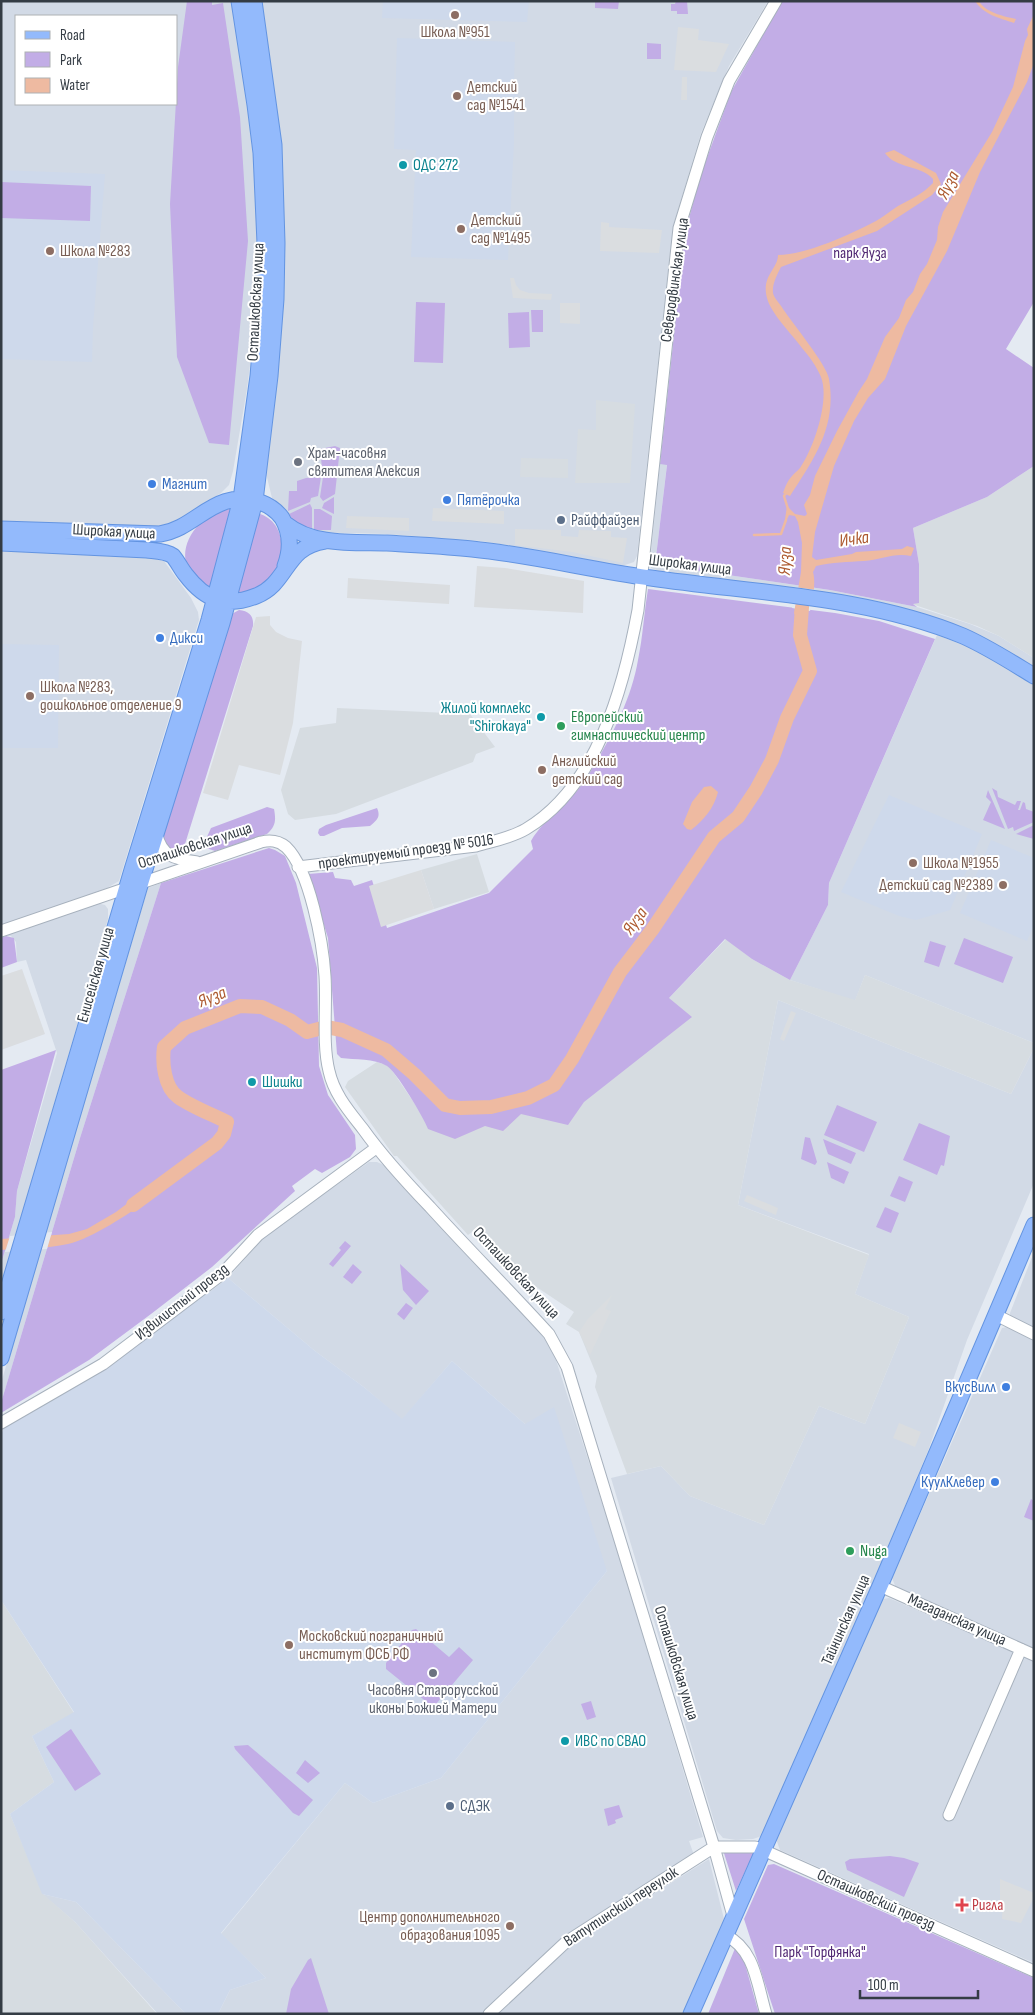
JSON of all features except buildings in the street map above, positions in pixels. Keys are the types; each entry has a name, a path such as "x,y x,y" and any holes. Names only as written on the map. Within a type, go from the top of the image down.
{"main road":[{"name":"Осташковская улица","path":"239,1 259,134 265,243 263,316 248,500"},
{"name":"Осташковская улица","path":"221,601 248,500 270,376 276,299 277,242 274,145 254,1"},
{"name":"Широкая улица","path":"1,543 28,537 160,534 181,528 217,504 231,499 248,500"},
{"path":"248,500 265,504 279,514 286,524 296,532 329,540"},
{"path":"283,572 290,548 286,524"},
{"name":"Широкая улица","path":"1,529 28,537 163,552 173,557 191,582 201,592 221,601"},
{"path":"221,601 241,601 269,590 294,556 304,548 329,540"},
{"name":"Широкая улица","path":"329,540 510,552 642,577 832,602 903,617 963,636 1034,676"},
{"name":"Енисейская улица","path":"1,1358 22,1265 126,887 166,784 221,601"},
{"name":"Енисейская улица","path":"36,1215 75,1113 141,882 157,835 166,784"},
{"name":"Тайнинская улица","path":"691,2014 880,1586 1034,1225"},
{"name":"Енисейская улица","path":"1,1312 22,1265"}],"street":[{"name":"Северодвинская улица","path":"642,577 680,228 694,174 725,90 776,1"},
{"name":"проектируемый проезд № 5016","path":"298,866 476,846 502,839 524,830 539,820 560,801 582,772 617,700 629,657 642,577"},
{"path":"157,835 158,844 162,851 168,855 199,862"},
{"name":"Осташковская улица","path":"1,931 199,862 269,840 286,847 298,866 309,896 320,938 327,1006 326,1051 329,1072 342,1102 376,1148 549,1334 567,1367 714,1847 733,1916"},
{"path":"132,870 136,881 141,882"},
{"name":"Извилистый проезд","path":"1,1423 102,1364 222,1274 258,1235 376,1148"},
{"path":"996,1315 1034,1334"},
{"name":"Магаданская улица","path":"880,1586 1034,1655"},
{"path":"949,1815 1021,1649"},
{"name":"Осташковский проезд","path":"714,1847 755,1847 763,1850 1034,1971"},
{"name":"Ватутинский переулок","path":"489,2014 566,1942 714,1847"},
{"path":"725,1935 736,1940 750,1957 766,2014"}],"shaded area":[{"path":"1,1 231,1 245,88 256,180 257,244 253,341 233,471 229,485 221,493 181,519 160,526 1,521"},
{"path":"261,1 768,1 729,66 701,133 675,220 637,556 634,562 622,566 480,541 386,534 302,532 272,498 265,469 281,148"},
{"name":"Школа №951","path":"383,1 529,1 527,22 382,18"},
{"path":"678,27 699,29 698,40 729,44 716,72 674,70"},
{"path":"397,38 515,42 514,85 518,90 517,99 514,103 508,260 411,257 416,150 394,149"},
{"path":"682,77 687,77 687,100 681,100"},
{"name":"Школа №283","path":"1,170 105,174 92,362 1,359"},
{"path":"601,222 609,223 609,227 662,230 659,253 600,251"},
{"path":"510,278 514,278 520,290 529,293 552,294 551,300 513,298"},
{"path":"560,303 580,303 580,324 560,323"},
{"path":"596,400 635,404 630,483 575,483 578,429 596,430"},
{"path":"521,458 568,459 568,478 520,477"},
{"path":"660,464 667,464 656,557 659,565 830,590 917,607 970,624 999,636 1034,658 1034,670 971,633 651,568"},
{"path":"1034,466 1034,658 999,636 977,626 912,604 919,602 919,564 913,528 987,497"},
{"path":"433,508 504,511 504,524 432,521"},
{"path":"347,516 409,518 409,531 346,528"},
{"path":"515,529 561,530 561,536 578,537 579,530 611,531 611,537 627,538 623,563 572,552 515,545"},
{"path":"1,551 133,556 149,557 164,561 191,598 198,612 199,620 119,881 107,888 1,927"},
{"path":"477,566 505,568 584,581 583,613 474,607"},
{"path":"348,578 450,585 449,604 347,598"},
{"path":"270,616 270,625 276,632 288,638 302,641 293,723 280,775 239,765 228,800 203,793 256,617"},
{"path":"937,635 971,648 1004,665 1034,684 1034,1043 865,975 855,1001 790,980 828,905 829,883"},
{"name":"Школа №283, дошкольное отделение 9","path":"1,644 59,645 58,748 1,748"},
{"path":"337,708 470,714 495,747 476,754 473,762 336,814 295,820 288,814 281,790 300,728 336,723"},
{"name":"Школа №1955","path":"889,795 982,834 950,910 916,920 899,916 841,892"},
{"name":"Детский сад №2389","path":"991,840 1034,858 1034,925 1027,941 960,913"},
{"path":"477,854 489,892 434,909 421,870"},
{"path":"421,870 434,909 381,927 369,886"},
{"path":"161,883 80,1138 1,1403 1,1383 148,888"},
{"path":"97,903 105,905 108,909 108,919 1,1287 1,1264 15,1217 17,1191 57,1053 26,960 17,962 16,942 11,936 6,936"},
{"path":"726,939 752,959 790,980 855,1000 865,975 1034,1043 1034,1048 1011,1094 778,1000 738,1205 869,1255 855,1294 909,1317 865,1424 819,1406 764,1525 690,1496 661,1466 627,1474 595,1387 597,1376 579,1332 566,1324 574,1312 535,1286 476,1229 468,1235 397,1156 394,1156 345,1087 348,1081 377,1062 389,1066 423,1116 691,1017 668,999"},
{"path":"22,969 45,1034 1,1050 1,976"},
{"path":"778,1000 1011,1094 1034,1048 1034,1183 967,1340 928,1451 834,1676 762,1836 753,1839 736,1840 723,1838 717,1831 611,1478 661,1466 690,1496 764,1525 819,1406 865,1424 909,1317 855,1294 869,1254 738,1205"},
{"path":"791,1011 796,1013 784,1041 780,1039"},
{"path":"369,1162 377,1162 386,1166 445,1232 518,1305 542,1332 555,1357 618,1552 703,1837 689,1841 694,1855 563,1938 482,2014 218,2014 230,1990 266,1978 221,1934 345,1783 373,1803 441,1778 607,1571 525,1424 452,1361 402,1420 365,1388 315,1351 228,1278 265,1236"},
{"path":"747,1195 778,1208 776,1215 744,1201"},
{"path":"1034,1252 1034,1329 1010,1318 1010,1313"},
{"name":"Московский пограничный институт ФСБ РФ","path":"228,1278 315,1351 365,1388 402,1419 452,1361 525,1424 554,1407 607,1571 441,1778 373,1803 345,1783 221,1933 266,1978 230,1990 218,2014 186,2014 76,1902 42,1894 10,1814 54,1782 32,1736 74,1712 1,1600 1,1436 4,1426 203,1294 207,1294"},
{"path":"612,1295 605,1309 611,1311 590,1355 579,1332 587,1320"},
{"path":"1007,1327 1034,1340 1034,1648 896,1588 892,1578 1002,1328"},
{"path":"899,1423 921,1432 915,1447 893,1438"},
{"path":"889,1598 1034,1661 1034,1963 780,1850 776,1839 883,1599"},
{"path":"1,1600 74,1713 32,1736 54,1782 10,1814 43,1894 75,1922 157,2014 1,2014"},
{"path":"709,1859 724,1919 683,2014 495,2014 569,1947"},
{"path":"1000,1879 1034,1893 1034,1897 1021,1923 1002,1919 1003,1901 1000,1900"},
{"path":"42,1894 76,1902 186,2014 158,2014 75,1922"}],"green space":[{"path":"187,1 212,1 212,5 223,3 240,117 248,241 229,445 209,443 177,357 170,204 176,105 178,105 178,67"},
{"path":"595,1 619,1 618,9 595,8"},
{"path":"676,1 687,1 688,14 677,14 677,11 671,11 671,4 675,4"},
{"name":"парк Яуза","path":"782,1 1034,1 1034,302 1006,349 1034,368 1034,466 987,497 913,528 919,564 919,603 913,604 917,607 830,590 659,565 656,557 667,465 660,464 685,233 700,177 731,92"},
{"path":"647,43 661,44 661,59 647,59"},
{"path":"1,182 91,186 90,221 1,218"},
{"path":"416,302 445,303 443,363 414,362"},
{"path":"531,310 543,310 543,332 532,332"},
{"path":"529,312 530,347 509,348 508,313"},
{"path":"335,446 340,448 335,494 323,501 320,497 323,477 320,449"},
{"path":"321,477 318,496 311,498 310,502 288,511 289,491 297,491 297,481"},
{"path":"334,497 334,514 322,508 324,503"},
{"path":"310,504 312,508 312,529 296,526 289,514"},
{"path":"230,509 210,589 188,567 185,554 187,544 191,535 204,520 212,514"},
{"path":"314,509 320,509 332,516 331,530 314,530"},
{"path":"257,513 275,525 280,534 282,544 281,555 273,575 265,583 255,589 236,593"},
{"path":"648,589 835,613 879,621 935,639 829,883 828,905 790,980 752,959 725,939 669,998 692,1017 584,1102 568,1125 521,1114 503,1131 485,1126 455,1139 428,1129 403,1085 387,1066 370,1060 341,1058 337,1054 328,938 308,874 333,872 335,878 351,880 354,886 372,880 387,928 489,893 533,849 531,841 543,824 580,787 618,722 635,676"},
{"path":"239,610 250,615 253,619 253,626 185,844 176,850 166,848 162,837 230,615"},
{"path":"992,788 997,791 998,797 1015,805 1017,801 1021,801 1018,810 1020,810 1023,802 1025,803 1026,809 1034,812 1034,822 1014,831 1013,827 1008,829"},
{"path":"988,790 1005,829 983,820 991,802 986,797"},
{"path":"267,807 274,809 275,820 274,825 267,834 215,851 206,848 206,839 211,828"},
{"path":"377,808 378,818 370,826 342,828 324,836 320,836 318,833 319,829 326,825"},
{"path":"1034,825 1034,839 1016,834"},
{"path":"269,848 285,856 296,883 317,968 319,1066 328,1095 355,1135 356,1149 350,1157 322,1173 315,1169 292,1186 295,1191 212,1267 151,1314 89,1360 1,1413 1,1403 80,1138 161,883"},
{"path":"6,936 14,938 17,962 1,968 1,938"},
{"path":"964,938 1013,957 1003,983 954,964"},
{"path":"930,941 946,946 939,967 924,962"},
{"path":"56,1050 17,1191 15,1217 1,1264 1,1070"},
{"path":"837,1105 877,1122 864,1152 824,1135"},
{"path":"919,1123 950,1136 944,1166 941,1165 937,1175 903,1160"},
{"path":"805,1137 810,1138 817,1162 815,1165 801,1159"},
{"path":"823,1139 856,1153 851,1164 828,1154"},
{"path":"827,1162 849,1172 844,1184 831,1178"},
{"path":"899,1176 913,1182 905,1202 890,1196"},
{"path":"885,1207 899,1213 891,1233 876,1227"},
{"path":"345,1241 351,1246 333,1267 329,1264 341,1250 339,1248"},
{"path":"353,1264 362,1272 352,1284 343,1277"},
{"path":"400,1264 429,1291 416,1305 403,1290"},
{"path":"406,1303 413,1308 404,1320 397,1314"},
{"path":"1031,1499 1034,1501 1034,1521 1024,1517"},
{"path":"416,1629 449,1657 459,1647 473,1660 436,1704 428,1703 386,1669 386,1663 412,1630"},
{"path":"591,1701 596,1717 587,1720 581,1704"},
{"path":"71,1729 101,1774 75,1791 46,1747"},
{"path":"248,1745 313,1800 299,1816 293,1813 234,1746"},
{"path":"305,1760 320,1773 308,1783 296,1773"},
{"path":"619,1805 623,1817 615,1820 616,1823 608,1826 604,1809"},
{"path":"723,1850 755,1850 736,1891"},
{"path":"890,1856 919,1863 904,1897 847,1870 845,1862 850,1859"},
{"name":"Парк \"Торфянка\"","path":"774,1864 1034,1978 1034,2014 775,2014 744,1919 768,1865"},
{"path":"736,1946 740,1946 759,2014 708,2014"},
{"path":"311,1958 329,2014 286,2014 291,1989"}],"water":[{"path":"975,1 979,1 985,8 996,13 1016,19 1014,23 988,13"},
{"path":"1034,14 1034,63 1027,82 980,172 947,251 906,326 885,379 868,398 854,421 834,466 815,532 812,557 816,560 856,552 902,549 907,546 914,548 911,556 893,556 816,566 813,572 812,600 807,614 800,625 794,613 801,572 802,543 795,516 789,515 784,526 787,506 795,514 805,516 807,514 804,505 810,495 815,476 837,431 867,379 885,337 899,318 906,300 913,292 920,274 927,264 937,240 938,227 943,212 992,132 1013,87 1028,35 1027,29"},
{"path":"894,150 936,173 941,184 932,195 877,231 781,267 776,276 773,293 822,364 829,379 831,396 830,412 822,442 790,496 783,493 789,480 805,459 815,436 822,411 823,387 821,377 813,362 769,304 766,284 778,255 802,252 854,232 917,196 933,183 933,179 922,171 895,162 885,153"},
{"path":"711,786 718,792 711,808 696,826 691,830 687,829 683,824 692,802 704,787"},
{"path":"145,1190 150,1199 88,1237 68,1244 51,1247 1,1250 1,1239 69,1234 87,1229 116,1212"}],"pier":[{"path":"795,587 816,590 810,611 792,608"},
{"path":"52,1232 47,1249 5,1252 10,1236"}],"waterway":[{"path":"787,492 784,496 788,509"},
{"path":"754,535 781,534 786,520"},
{"name":"Яуза","path":"133,1205 217,1143 224,1134 227,1122 189,1104 173,1093 165,1074 164,1047 185,1028 240,1006 262,1007 290,1020 307,1032 326,1027 342,1030 386,1050 414,1074 445,1105 460,1108 491,1107 528,1098 554,1085 572,1059 620,972 652,930 714,837 738,817 756,790 772,760 787,718 810,671 800,635 802,607"}],"place":[{"name":"Школа №951","path":"455,15"},
{"name":"Детский сад №1541","path":"457,96"},
{"name":"ОДС 272","path":"403,165"},
{"name":"Детский сад №1495","path":"461,229"},
{"name":"Школа №283","path":"50,251"},
{"name":"Храм-часовня святителя Алексия","path":"298,462"},
{"name":"Магнит","path":"152,484"},
{"name":"Пятёрочка","path":"447,500"},
{"name":"Райффайзен","path":"561,520"},
{"name":"Дикси","path":"160,638"},
{"name":"Школа №283, дошкольное отделение 9","path":"30,696"},
{"name":"Жилой комплекс \"Shirokaya\"","path":"541,717"},
{"name":"Европейский гимнастический центр","path":"561,726"},
{"name":"Английский детский сад","path":"542,770"},
{"name":"Школа №1955","path":"913,863"},
{"name":"Детский сад №2389","path":"1003,885"},
{"name":"Шишки","path":"252,1082"},
{"name":"ВкусВилл","path":"1006,1387"},
{"name":"КуулКлевер","path":"995,1482"},
{"name":"Nuga","path":"850,1551"},
{"name":"Московский пограничный институт ФСБ РФ","path":"289,1645"},
{"name":"Часовня Старорусской иконы Божией Матери","path":"433,1673"},
{"name":"ИВС по СВАО","path":"565,1741"},
{"name":"СДЭК","path":"450,1806"},
{"name":"Ригла","path":"962,1905"},
{"name":"Центр дополнительного образования 1095","path":"510,1926"}],"water label":[{"name":"Ичка","path":"854,539"}]}
